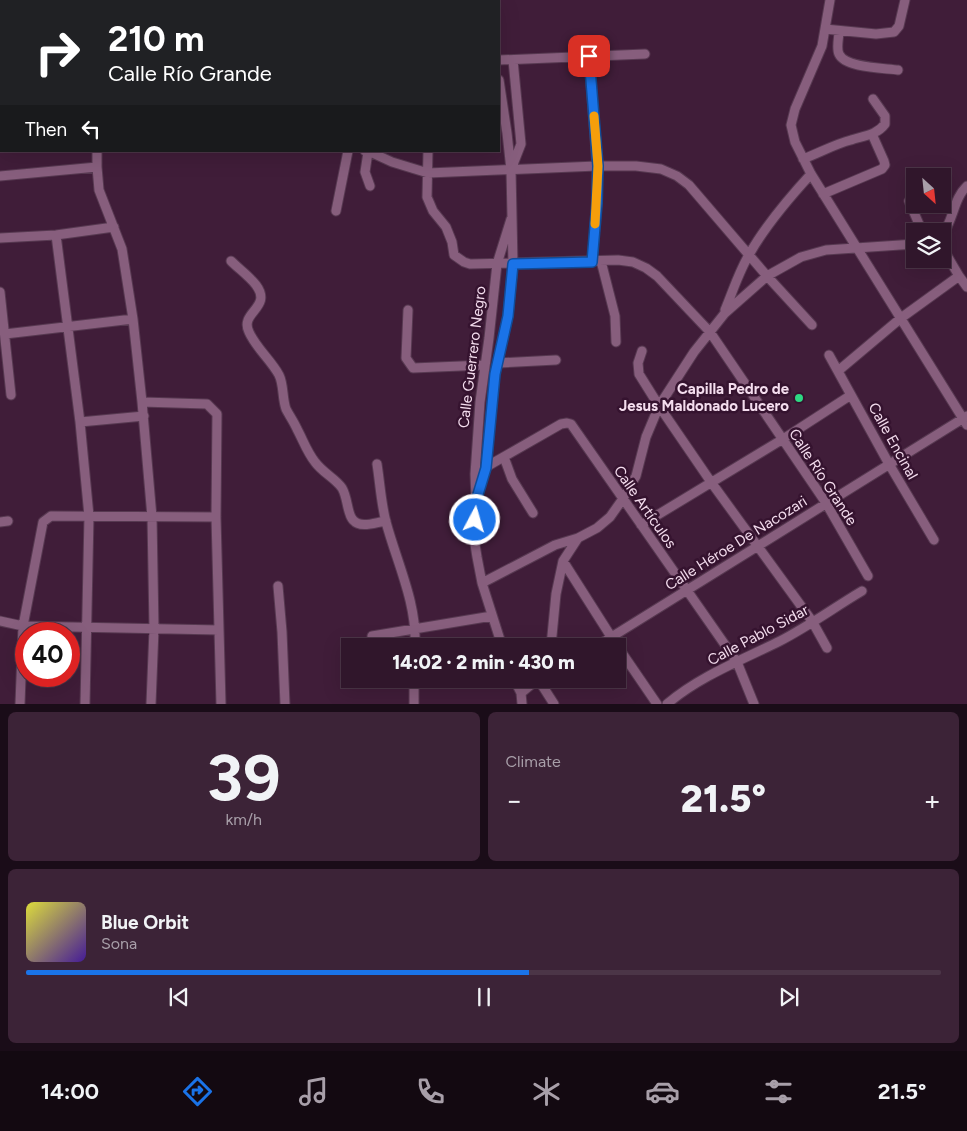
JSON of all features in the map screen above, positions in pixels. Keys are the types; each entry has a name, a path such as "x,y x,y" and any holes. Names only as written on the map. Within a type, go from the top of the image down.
{"street":[{"path":"830,0 822,46 792,118 792,132 803,159 823,194 966,420"},
{"path":"825,29 876,34 894,32 900,21 905,0"},
{"path":"839,31 838,52 840,57 846,61 857,65 898,70"},
{"path":"500,60 645,54"},
{"path":"589,56 598,166 596,261 615,316 616,342"},
{"path":"510,170 521,144 513,60"},
{"name":"Calle Guerrero Negro","path":"476,501 486,468 492,393 508,316 513,264 510,170 500,87"},
{"path":"803,159 881,130 885,124 884,116 873,99"},
{"path":"823,194 882,169 885,165 884,160 872,134"},
{"path":"98,152 96,167 99,190 122,249 133,319 144,416 152,517 154,629 151,704"},
{"path":"336,211 348,152"},
{"path":"370,186 365,172 367,152 428,173 598,166 636,166 661,169 677,176 690,185 750,253 767,276 812,325"},
{"name":"Calle Río Grande","path":"428,152 427,185 429,204 446,227 452,242 454,255 464,262 470,264 513,264 618,260 633,262 646,268 663,282 710,332 826,503 868,576"},
{"path":"0,176 96,167"},
{"path":"482,583 555,545 578,538 597,528 610,517 636,476 646,438 659,406 694,352 724,312 750,253 779,212 811,174"},
{"path":"950,223 959,195 967,186"},
{"name":"Calle Guerrero Negro","path":"499,638 482,583 474,538 475,474 477,437 497,264 511,219"},
{"path":"0,238 56,235 114,227"},
{"path":"56,235 80,422 89,516 85,704"},
{"path":"724,312 767,276 801,256 826,250 906,245"},
{"path":"231,261 256,285 261,293 261,302 248,317 248,331 267,360 274,366 280,378 286,408 314,462 343,490 354,521 360,525 386,521"},
{"path":"951,262 966,284"},
{"path":"838,371 901,318 959,276"},
{"path":"0,292 11,395"},
{"path":"408,310 406,358 413,368 485,366"},
{"path":"4,334 133,319"},
{"path":"642,351 638,363 640,374 659,406 711,482 812,621 827,648"},
{"name":"Calle Encinal","path":"829,355 889,464 934,540"},
{"path":"498,364 556,360"},
{"path":"641,525 851,395"},
{"path":"142,402 207,404 217,414 216,518 221,704"},
{"path":"80,422 144,416"},
{"name":"Calle Héroe De Nacozari","path":"611,638 889,464 966,420"},
{"name":"Calle Artículos","path":"504,457 561,424 571,424 622,500 737,662 754,704"},
{"path":"486,468 504,457 512,479 533,513"},
{"path":"377,464 386,521 407,587 416,629 415,638"},
{"path":"24,622 43,522 51,516 216,518"},
{"path":"552,638 556,594 563,561 578,538"},
{"path":"563,561 611,638"},
{"path":"278,586 285,704"},
{"name":"Calle Pablo Sidar","path":"667,704 681,692 782,640 862,591"},
{"path":"372,636 492,616"},
{"path":"0,621 15,624"},
{"path":"80,628 219,630"},
{"path":"626,660 657,704"},
{"path":"20,704 21,687"},
{"path":"414,688 414,704"},
{"path":"518,688 521,693 522,704"},
{"path":"521,693 527,688"},
{"path":"544,688 554,704"}],"slow traffic":[{"path":"594,116 598,166 595,224"}],"place":[{"name":"Capilla Pedro de Jesus Maldonado Lucero","path":"799,398"}],"route":[{"path":"475,520 476,501 486,468 492,393 508,316 513,264 592,262 598,166 589,56"}]}
